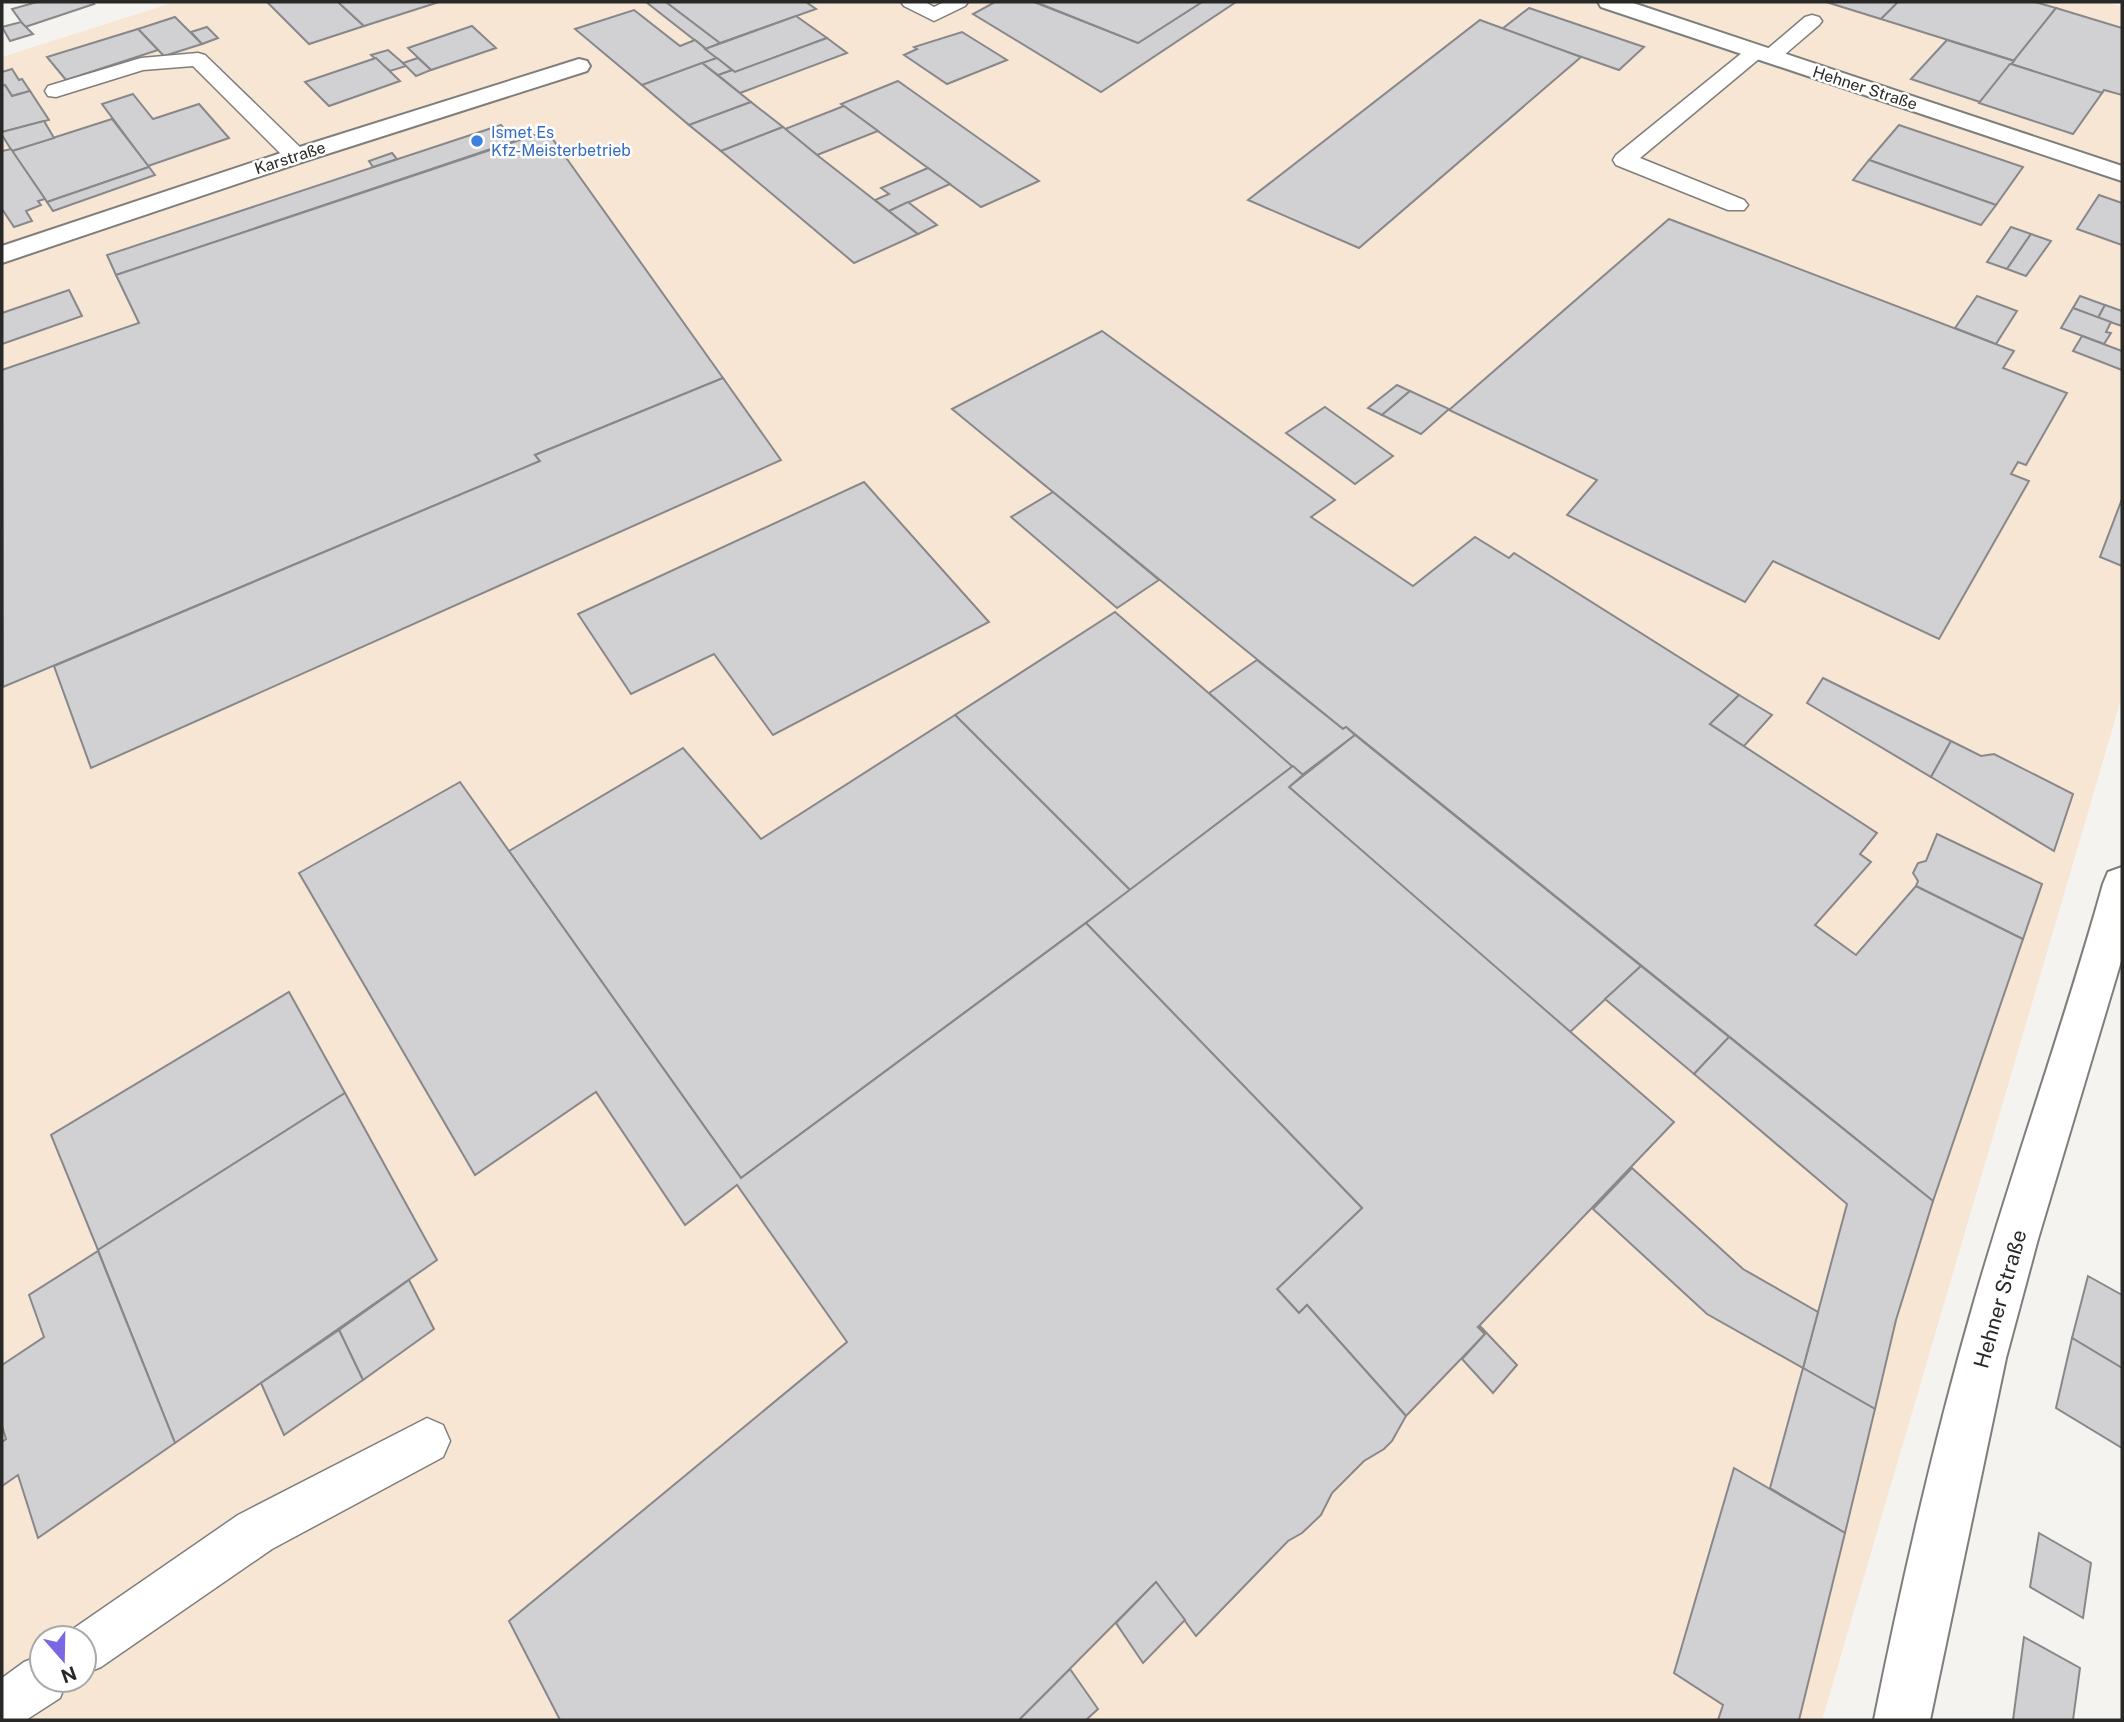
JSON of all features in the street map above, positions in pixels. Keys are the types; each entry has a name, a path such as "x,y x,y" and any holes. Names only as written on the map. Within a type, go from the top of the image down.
{"street":[{"name":"Hehner Straße","path":"1609,2 2122,174"},
{"name":"Karstraße","path":"2,255 296,156 579,66"},
{"name":"Hehner Straße","path":"1902,1720 1982,1358 2039,1159 2105,951 2122,884"}],"lane":[{"path":"911,2 934,15 958,2"},
{"path":"1737,205 1624,160 1812,21"},
{"path":"56,91 141,64 198,60 296,156"},
{"path":"98,1640 255,1532 427,1441"},
{"path":"2,1707 28,1689"}],"shaded area":[{"path":"175,2 2106,2 2122,7 2122,696 1822,1720 2,1720 2,57"}],"building":[{"path":"37,2 94,4 25,27 12,9"},
{"path":"267,2 338,2 364,26 309,44"},
{"path":"338,2 439,2 364,26"},
{"path":"646,2 666,2 720,43 706,49"},
{"path":"666,2 806,2 816,9 720,43"},
{"path":"995,2 1034,2 1138,43 1202,2 1236,2 1101,92 973,14"},
{"path":"1202,2 1138,43 1038,3"},
{"path":"1826,2 1898,2 1881,19"},
{"path":"1898,2 2035,2 2056,8 2015,61 1881,19"},
{"path":"1529,8 1644,47 1619,70 1502,29"},
{"path":"2056,8 2122,28 2122,95 2104,90 2102,93 2011,64"},
{"path":"634,10 680,46 695,40 717,58 642,85 575,29"},
{"path":"796,16 827,38 735,72 705,49"},
{"path":"175,17 202,44 164,56 138,29"},
{"path":"1480,20 1581,57 1359,248 1248,200"},
{"path":"21,22 33,34 10,41 2,27"},
{"path":"472,26 496,48 431,70 408,48"},
{"path":"207,27 218,38 202,44 191,32"},
{"path":"138,29 158,50 66,80 47,57"},
{"path":"962,32 1007,60 947,84 904,55 917,49 914,47"},
{"path":"827,38 847,53 740,93 718,75 732,70 735,72"},
{"path":"1947,40 2014,61 1980,102 1911,79"},
{"path":"388,50 406,66 390,71 371,55"},
{"path":"376,58 400,81 329,106 305,82"},
{"path":"418,58 431,70 416,76 403,63"},
{"path":"717,58 732,70 718,75 702,63"},
{"path":"702,63 751,102 689,125 642,85"},
{"path":"2010,64 2102,93 2073,134 1979,103"},
{"path":"12,69 30,91 12,96 5,85 2,86 2,72"},
{"path":"898,81 1039,181 981,207 841,104"},
{"path":"5,85 12,96 30,91 49,120 2,132 2,86"},
{"path":"133,94 153,119 199,104 229,138 148,166 102,104"},
{"path":"751,102 783,127 721,151 689,125"},
{"path":"844,106 878,131 817,155 785,129"},
{"path":"112,119 149,167 47,202 12,151"},
{"path":"44,121 54,138 12,151 2,135 2,132"},
{"path":"501,125 515,141 116,275 107,255"},
{"path":"1899,125 2023,167 1996,205 1869,160"},
{"path":"783,127 918,234 854,263 721,151"},
{"path":"547,131 723,378 535,455 540,461 3,687 2,370 139,323 116,275"},
{"path":"11,149 45,199 38,201 41,205 26,211 32,221 14,227 2,209 2,151"},
{"path":"392,153 397,159 373,167 369,161"},
{"path":"1869,160 1996,205 1981,225 1853,180"},
{"path":"149,167 155,175 53,211 47,202"},
{"path":"928,168 950,184 889,211 875,200 889,194 881,188"},
{"path":"2099,195 2122,203 2122,245 2077,229"},
{"path":"908,202 937,225 918,234 889,211"},
{"path":"1669,219 2014,351 2003,368 2067,393 2026,465 2018,462 2011,474 2029,481 1939,639 1773,561 1745,602 1567,515 1597,480 1449,410"},
{"path":"2011,227 2031,234 2007,269 1987,262"},
{"path":"2031,234 2051,241 2026,276 2007,269"},
{"path":"69,290 82,316 2,344 2,313"},
{"path":"1977,296 2017,311 1996,344 1955,328"},
{"path":"2080,296 2105,305 2098,318 2073,308"},
{"path":"2105,305 2122,311 2122,326 2098,318"},
{"path":"2073,308 2111,322 2106,332 2111,333 2104,344 2061,328"},
{"path":"1102,331 1335,500 1311,517 1413,586 1475,537 1509,558 1514,553 1739,695 1710,724 1877,833 1860,854 1871,862 1815,925 1856,955 1916,886 2023,939 1933,1201 1346,727 1343,729 952,409"},
{"path":"2082,336 2122,351 2122,370 2073,351"},
{"path":"723,378 781,460 91,768 54,666 540,461 535,455"},
{"path":"1397,385 1410,391 1382,415 1368,408"},
{"path":"1410,391 1449,409 1421,434 1382,415"},
{"path":"1325,407 1393,456 1355,484 1286,433"},
{"path":"864,482 989,622 773,735 714,654 631,694 578,614"},
{"path":"1053,492 1159,580 1117,608 1011,517"},
{"path":"2122,499 2122,566 2100,557"},
{"path":"1115,612 1293,766 1130,890 955,715"},
{"path":"1257,660 1343,729 1346,727 1355,735 1302,775 1209,693"},
{"path":"1823,678 1951,741 1931,777 1807,703"},
{"path":"1739,695 1772,715 1744,746 1710,724"},
{"path":"955,715 1130,890 741,1178 509,851 683,748 761,839"},
{"path":"1355,735 1641,966 1569,1033 1289,787"},
{"path":"1951,741 1981,756 1994,754 2073,794 2054,851 1931,777"},
{"path":"1293,766 1303,775 1289,787 1674,1122 1478,1327 1485,1334 1406,1416 1307,1305 1299,1313 1277,1289 1362,1208 1086,923"},
{"path":"460,782 741,1178 1086,923 1362,1208 1277,1289 1299,1313 1307,1305 1406,1416 1392,1441 1364,1461 1332,1493 1321,1515 1302,1533 1288,1541 1196,1636 1156,1582 1019,1720 560,1720 509,1621 847,1342 737,1185 685,1225 596,1092 475,1175 299,873"},
{"path":"1937,834 2042,884 2023,939 1916,886 1918,881 1913,873 1918,863 1926,861"},
{"path":"1641,966 1729,1037 1694,1074 1605,999"},
{"path":"289,992 345,1093 98,1250 51,1135"},
{"path":"1729,1037 1933,1201 1896,1320 1875,1409 1803,1368 1847,1204 1694,1074"},
{"path":"345,1093 437,1260 175,1443 98,1250"},
{"path":"1632,1168 1743,1269 1818,1312 1803,1368 1707,1314 1593,1209"},
{"path":"98,1251 175,1443 38,1538 18,1475 2,1486 2,1442 6,1439 2,1426 2,1365 44,1337 29,1295"},
{"path":"2088,1276 2122,1295 2122,1368 2072,1338"},
{"path":"409,1280 434,1329 363,1380 339,1330"},
{"path":"1480,1326 1517,1365 1493,1393 1462,1359 1485,1334 1478,1327"},
{"path":"339,1330 363,1380 284,1435 261,1383"},
{"path":"2072,1338 2122,1368 2122,1448 2056,1408"},
{"path":"1803,1368 1875,1409 1845,1533 1770,1488"},
{"path":"1734,1468 1845,1533 1799,1720 1718,1720 1723,1705 1674,1673"},
{"path":"2039,1533 2091,1563 2083,1618 2030,1587"},
{"path":"1156,1582 1185,1620 1143,1663 1116,1623"},
{"path":"2024,1637 2080,1668 2073,1720 2013,1720"},
{"path":"1070,1669 1098,1709 1086,1720 1019,1720"}],"place":[{"name":"Ismet Es Kfz-Meisterbetrieb","path":"477,141"}]}
